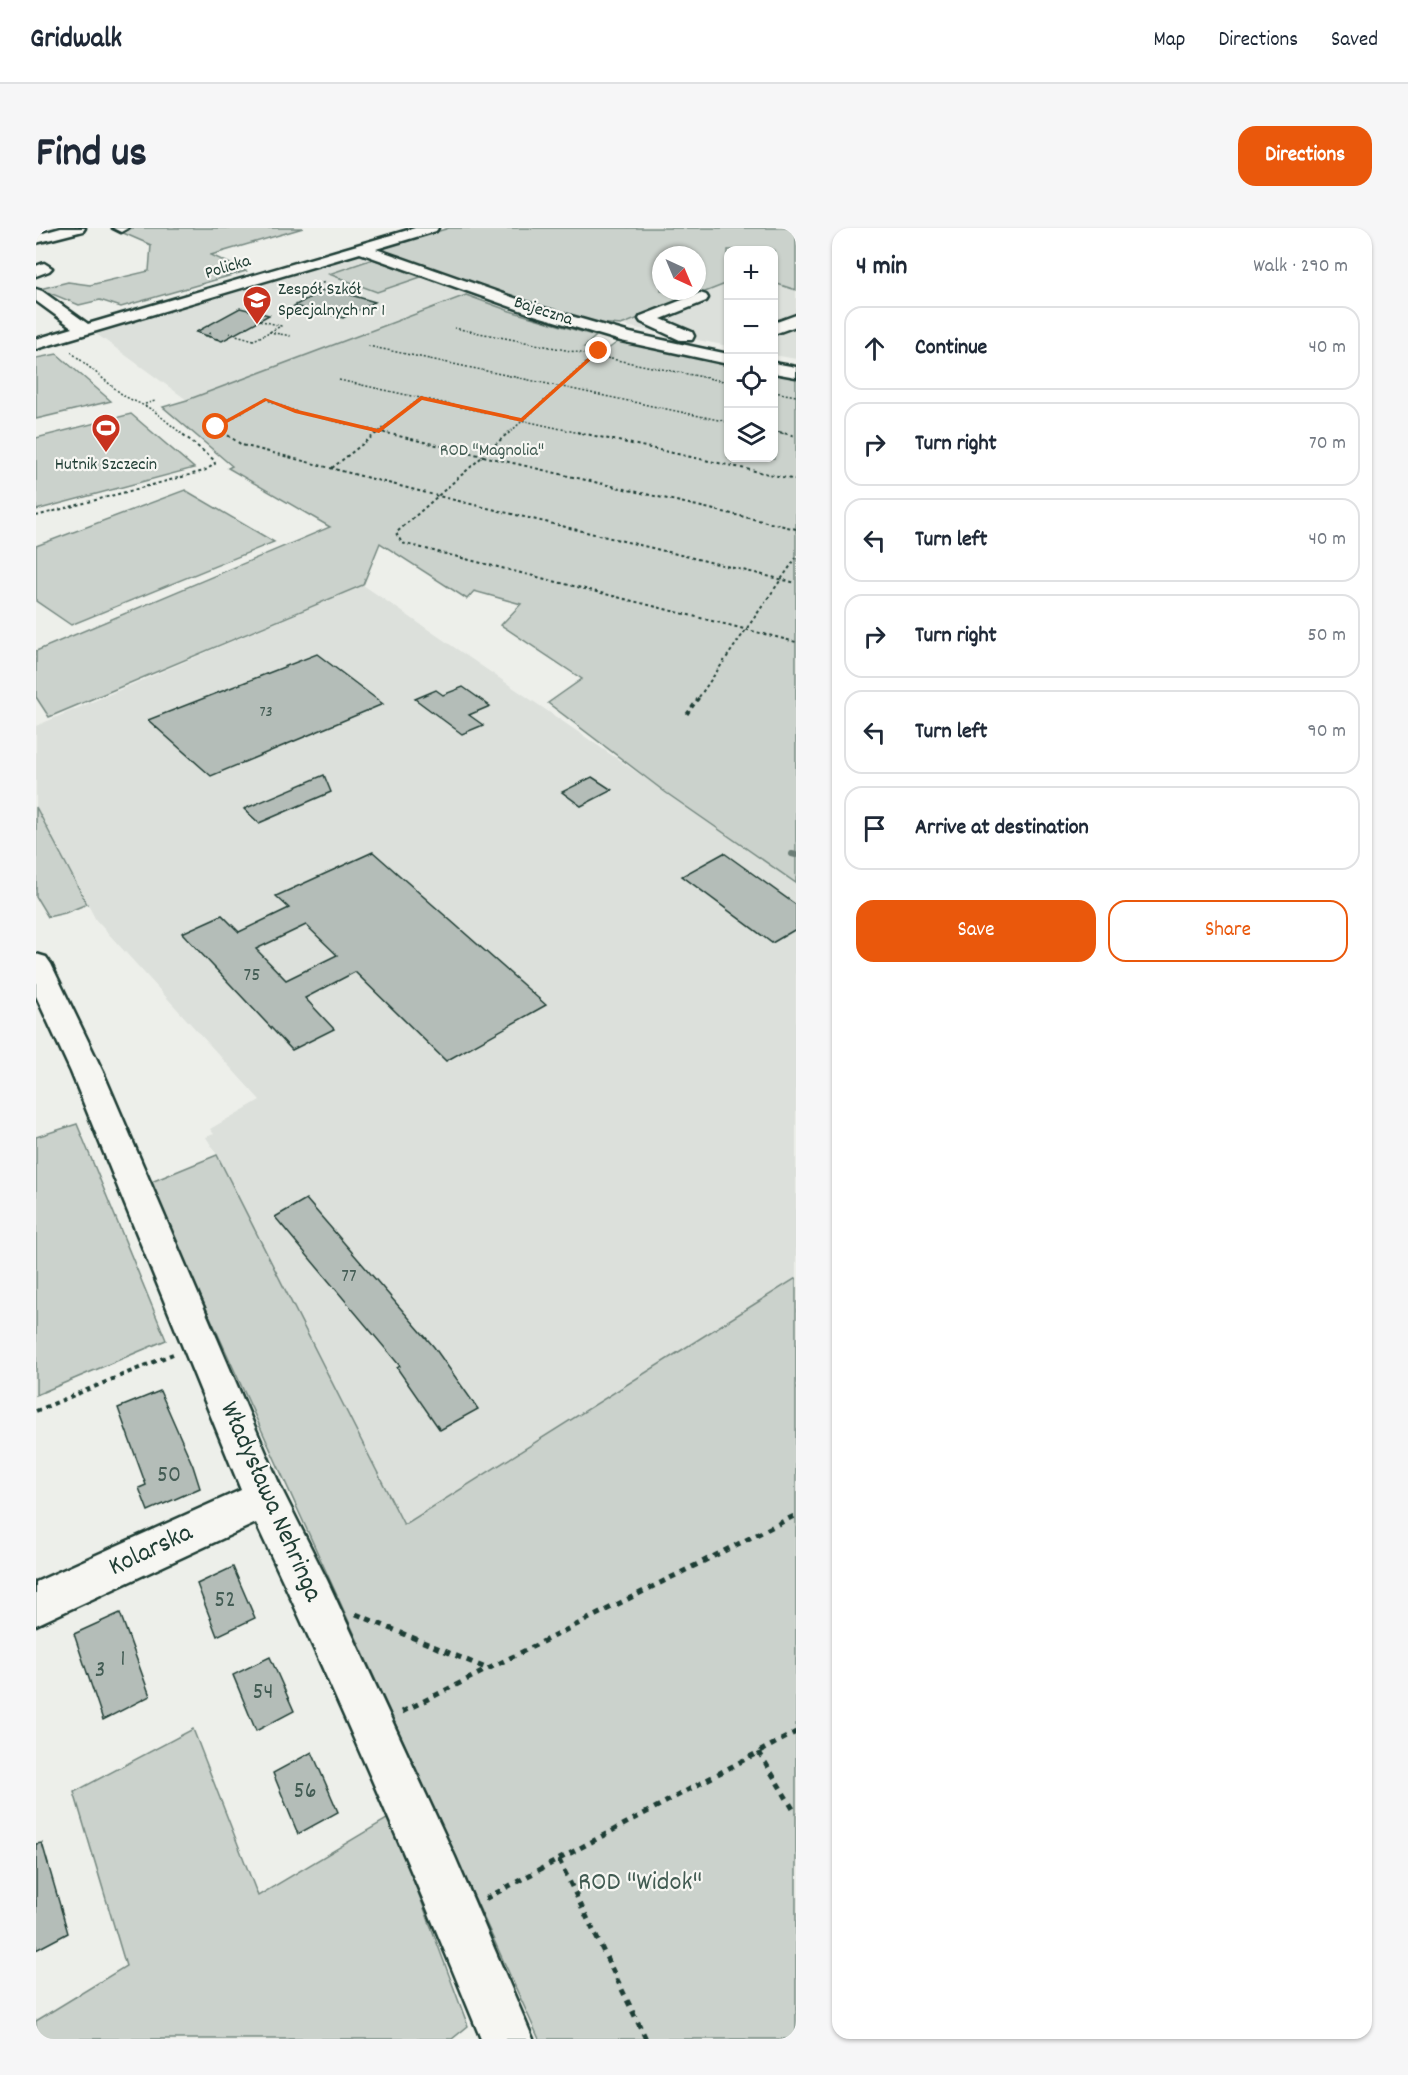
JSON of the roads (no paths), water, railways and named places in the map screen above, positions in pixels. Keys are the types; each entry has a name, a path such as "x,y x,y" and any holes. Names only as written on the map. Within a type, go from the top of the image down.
{"street":[{"path":"36,238 78,228"},
{"name":"Policka","path":"36,344 431,228"},
{"name":"Bajeczna","path":"362,249 537,311 627,337 724,353"},
{"path":"36,294 86,330"},
{"path":"695,300 647,320 724,352"},
{"path":"778,325 794,311"},
{"path":"778,369 796,372"},
{"name":"Władysława Nehringa","path":"36,964 87,1072 265,1499 312,1595 438,1874 507,2039"},
{"name":"Kolarska","path":"36,1604 265,1499"}],"waterway":[{"path":"792,854 796,855"}],"place":[{"name":"Zespół Szkół Specjalnych nr 1","path":"257,326"},
{"name":"Hutnik Szczecin","path":"106,454"}],"park label":[{"name":"ROD \"Magnolia\"","path":"492,451"},
{"name":"ROD \"Widok\"","path":"640,1883"}]}
